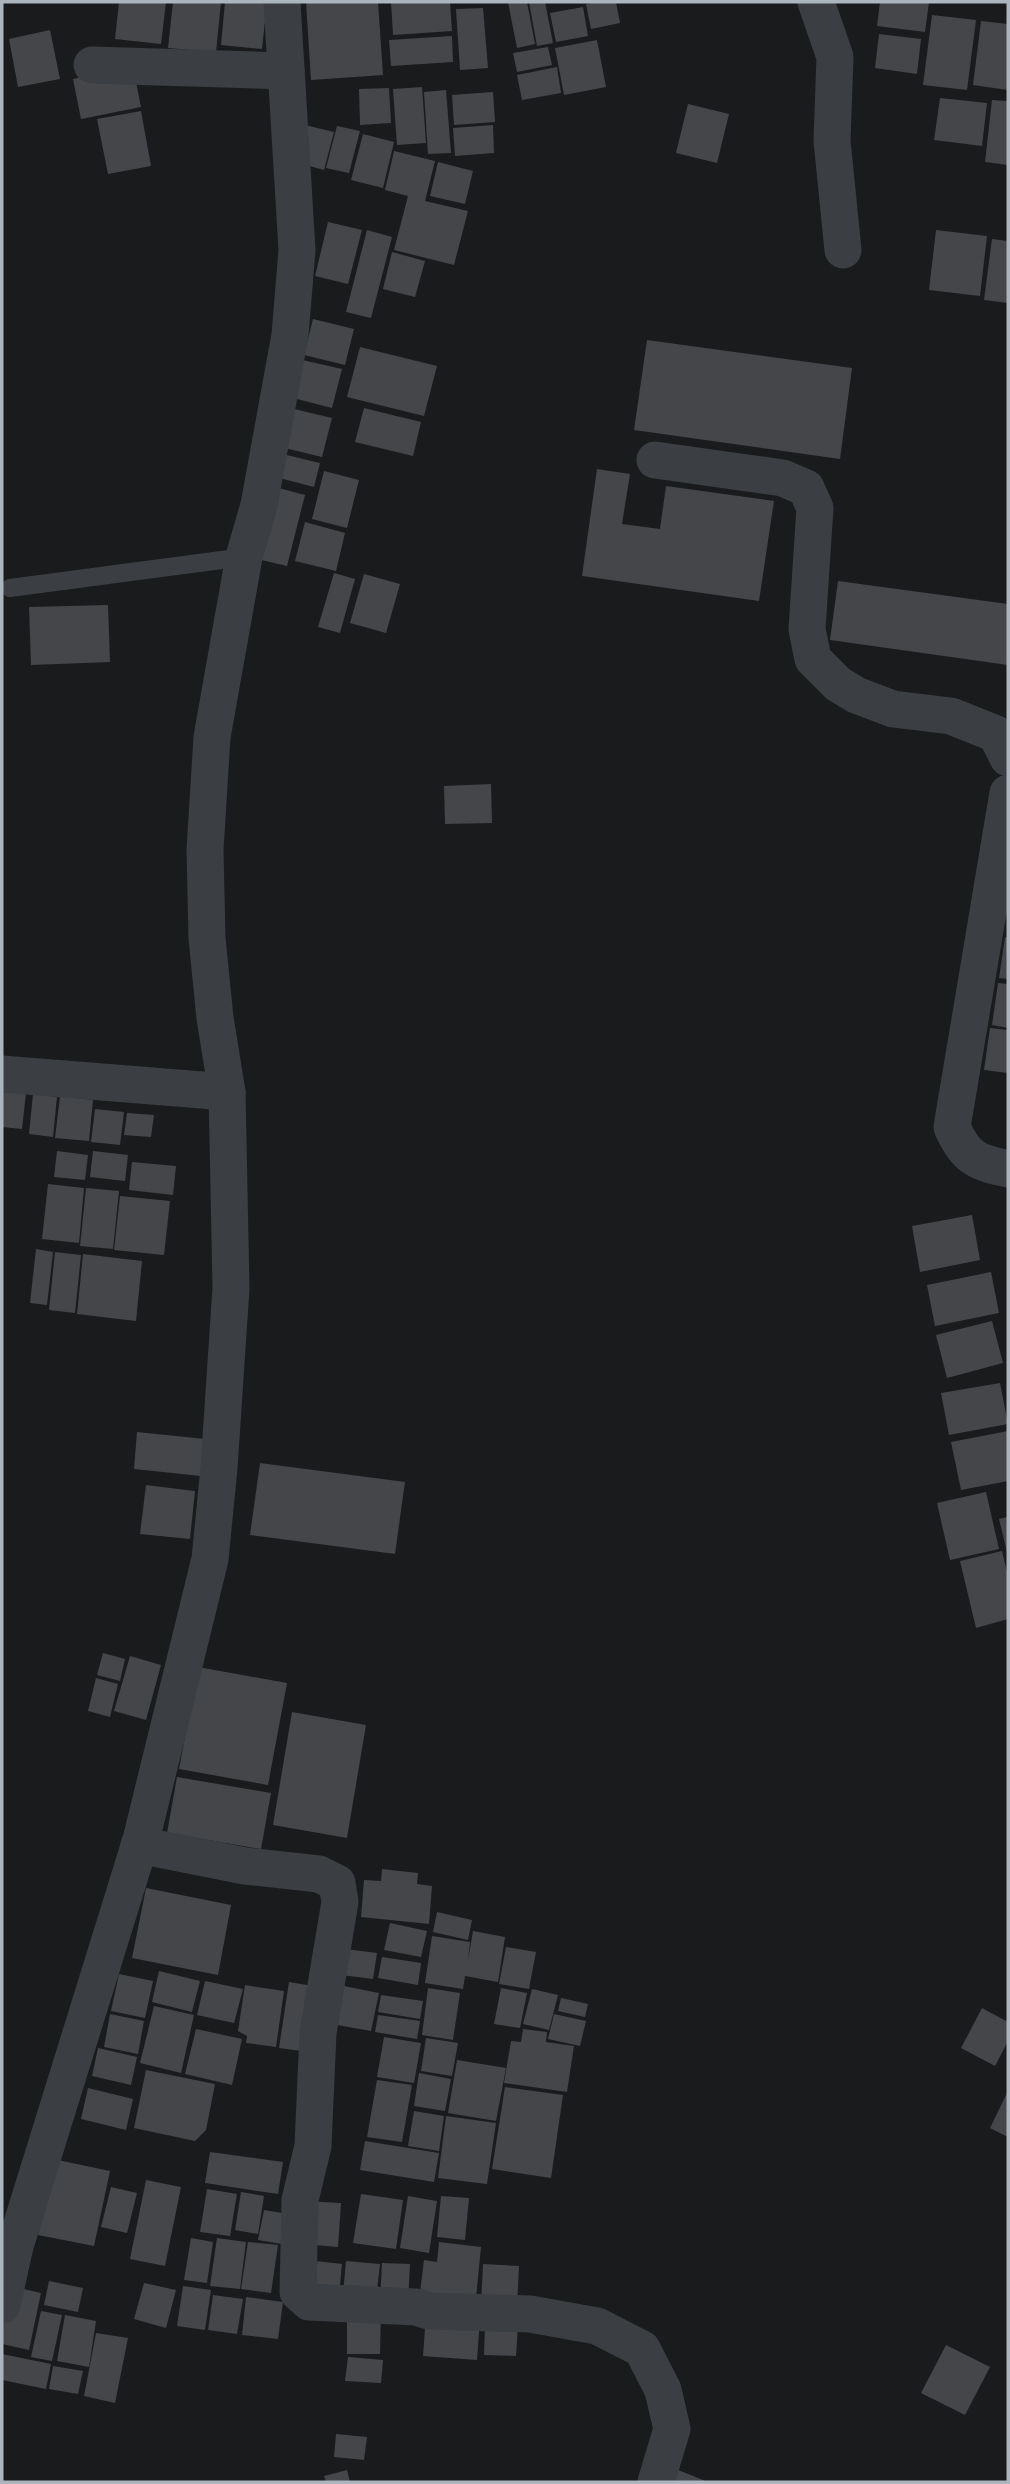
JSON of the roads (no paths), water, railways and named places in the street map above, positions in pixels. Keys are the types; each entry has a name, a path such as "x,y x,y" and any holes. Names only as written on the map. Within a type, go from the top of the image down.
{"street":[{"path":"2,2305 15,2246 139,1845 211,1559 231,1288 227,1092 210,965 205,850 212,737 244,557 259,505 291,323 297,250 282,2"},
{"path":"816,2 835,57 832,141 843,250"},
{"path":"92,65 286,71"},
{"path":"655,460 783,478 806,488 815,508 807,629 813,659 838,684 856,695 893,709 951,716 996,734 1008,758"},
{"path":"1008,793 952,1128 959,1142 978,1162 1008,1169"},
{"path":"2,1074 227,1092"},
{"path":"139,1845 245,1866 319,1874 337,1883 340,1902 318,2033 313,2147 300,2200 298,2292 309,2302 429,2311 530,2314 597,2326 642,2349 663,2390 672,2429 656,2482"}],"lane":[{"path":"10,588 244,557"}]}
